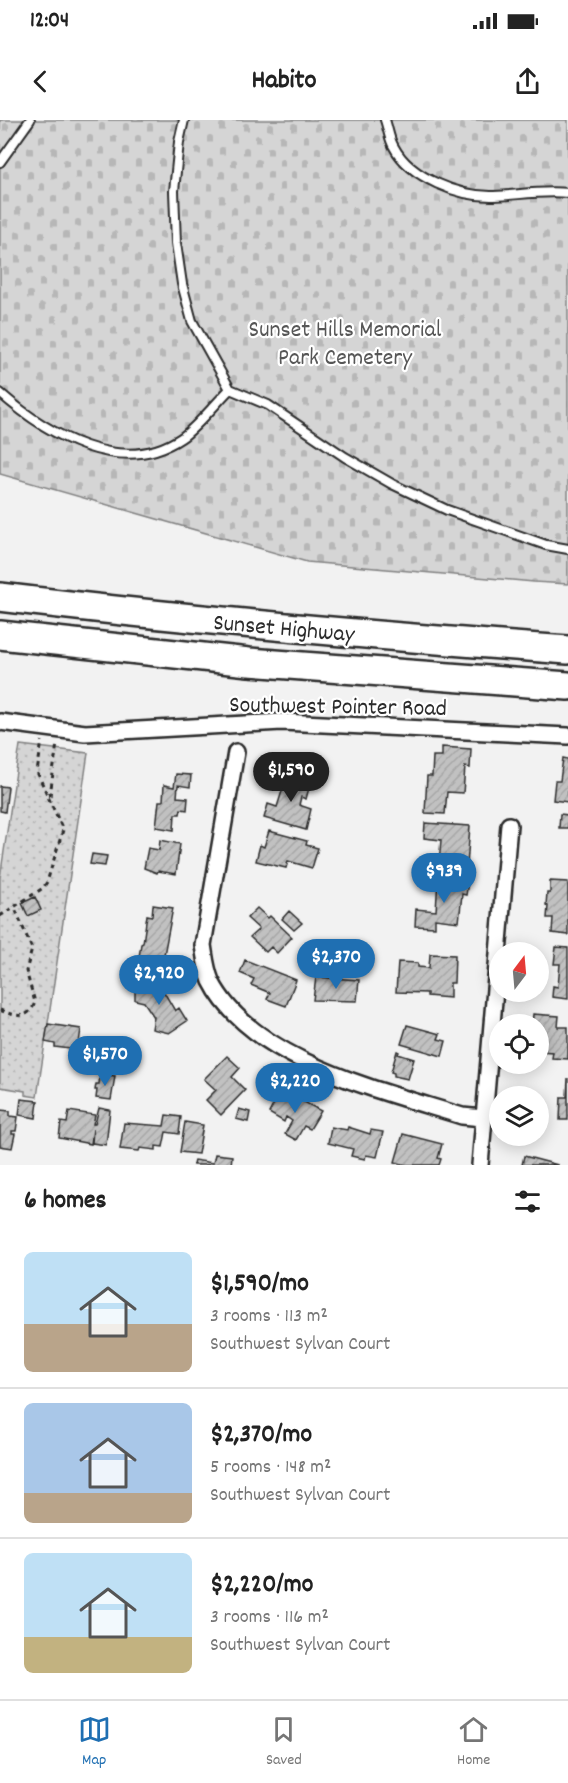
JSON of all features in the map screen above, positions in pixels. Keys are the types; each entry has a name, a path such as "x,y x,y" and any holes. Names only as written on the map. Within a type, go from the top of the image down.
{"highway":[{"name":"Sunset Highway","path":"0,597 238,623 568,650"},
{"name":"Sunset Highway","path":"0,635 249,662 568,686"}],"street":[{"name":"Southwest Pointer Road","path":"0,722 85,733 282,722 568,736"},
{"path":"236,752 203,945 211,980 223,998 255,1032 322,1069 462,1116 483,1118"},
{"path":"480,1165 509,825"}],"lane":[{"path":"0,162 30,120"},
{"path":"184,120 179,142 174,191 176,243 182,284 192,321 230,389 268,405 345,457 392,484 447,510 546,544 568,549"},
{"path":"385,120 394,147 407,164 429,180 460,192 490,196 568,193"},
{"path":"0,393 18,409 50,429 87,446 114,454 135,454 157,450 183,438 230,389"}],"path":[{"path":"0,916 43,888 56,856 63,830 37,772 43,737"},
{"path":"49,798 58,739"},
{"path":"0,1010 12,1016 21,1016 29,1012 34,1002 26,971 32,949 14,906"}],"green space":[{"name":"Sunset Hills Memorial Park Cemetery","path":"0,120 568,120 568,584 307,562 0,474"},
{"path":"20,745 88,753 37,1097 25,1095 25,1091 0,1087 0,878"}],"building":[{"path":"442,747 471,749 470,768 465,767 463,793 447,792 445,814 425,813 427,776 432,776 433,756 442,756"},
{"path":"563,758 568,759 568,802 553,800 555,781 560,781"},
{"path":"289,769 307,774 304,786 309,788 306,799 301,797 299,805 311,809 306,830 264,818 268,804 277,807"},
{"path":"176,774 191,775 190,787 178,785 177,797 188,798 187,810 181,809 180,814 175,814 174,830 156,827 159,801 163,801 164,785 174,787"},
{"path":"0,786 8,787 5,812 0,811"},
{"path":"560,814 568,815 568,828 559,828"},
{"path":"425,823 470,826 467,866 439,863 441,840 424,838"},
{"path":"269,831 307,841 306,845 318,848 312,868 288,861 286,868 256,861 260,845 264,847"},
{"path":"160,840 180,844 176,874 158,871 157,873 144,868 148,848 159,850"},
{"path":"92,854 107,856 105,866 90,864"},
{"path":"438,879 468,882 466,895 462,894 459,922 435,919 435,927 415,926 416,909 436,911"},
{"path":"550,881 568,882 568,935 552,933 553,918 547,918 548,906 546,905 547,893 550,893"},
{"path":"35,897 41,910 28,916 22,903"},
{"path":"153,905 173,908 163,960 139,957 147,915 152,916"},
{"path":"257,908 268,918 270,916 292,937 277,953 271,947 266,952 250,937 259,929 247,918"},
{"path":"289,911 302,923 294,930 282,919"},
{"path":"556,947 568,948 568,999 552,997 553,986 558,987 560,964 554,964"},
{"path":"430,954 455,955 454,983 450,983 450,998 427,996 427,993 396,992 398,962 418,963 418,967 429,968"},
{"path":"245,960 296,980 286,1006 267,999 270,993 251,985 254,979 240,973"},
{"path":"154,975 175,1011 179,1008 187,1021 169,1033 152,1029 154,1017 144,1002 135,1000 135,982 143,981"},
{"path":"316,977 359,980 357,1001 313,1000"},
{"path":"549,1015 559,1016 558,1027 568,1027 568,1059 552,1058 553,1052 549,1052"},
{"path":"48,1024 81,1029 78,1050 55,1047 55,1044 45,1042"},
{"path":"407,1025 440,1034 438,1039 446,1041 442,1056 401,1044"},
{"path":"397,1051 398,1054 414,1059 408,1079 394,1076 391,1072"},
{"path":"227,1056 240,1068 232,1077 245,1090 221,1115 206,1100 216,1090 204,1079"},
{"path":"100,1074 115,1076 111,1100 96,1098 96,1084 99,1084"},
{"path":"568,1078 568,1120 560,1120 561,1097 567,1097"},
{"path":"279,1094 293,1101 295,1097 321,1111 310,1129 304,1126 296,1140 285,1134 292,1121 286,1117 284,1122 269,1113"},
{"path":"21,1099 38,1101 36,1118 19,1115"},
{"path":"99,1108 110,1110 106,1145 92,1143 93,1129 91,1144 59,1138 61,1122 67,1123 69,1111 95,1115 93,1124 95,1124"},
{"path":"239,1109 250,1112 248,1122 236,1119"},
{"path":"0,1110 10,1111 10,1116 18,1117 16,1131 12,1131 12,1134 15,1134 12,1148 0,1146"},
{"path":"166,1115 181,1117 179,1134 166,1132 163,1147 156,1146 156,1150 140,1148 139,1151 120,1149 124,1123 164,1126"},
{"path":"185,1122 203,1125 198,1154 180,1152"},
{"path":"331,1127 347,1130 348,1127 370,1134 371,1130 383,1132 377,1157 366,1155 365,1159 351,1156 353,1149 328,1143"},
{"path":"403,1134 442,1144 438,1158 441,1159 439,1165 406,1165 395,1162"},
{"path":"215,1154 232,1156 231,1165 193,1165 194,1160 213,1163"},
{"path":"524,1156 558,1165 522,1165"}]}
